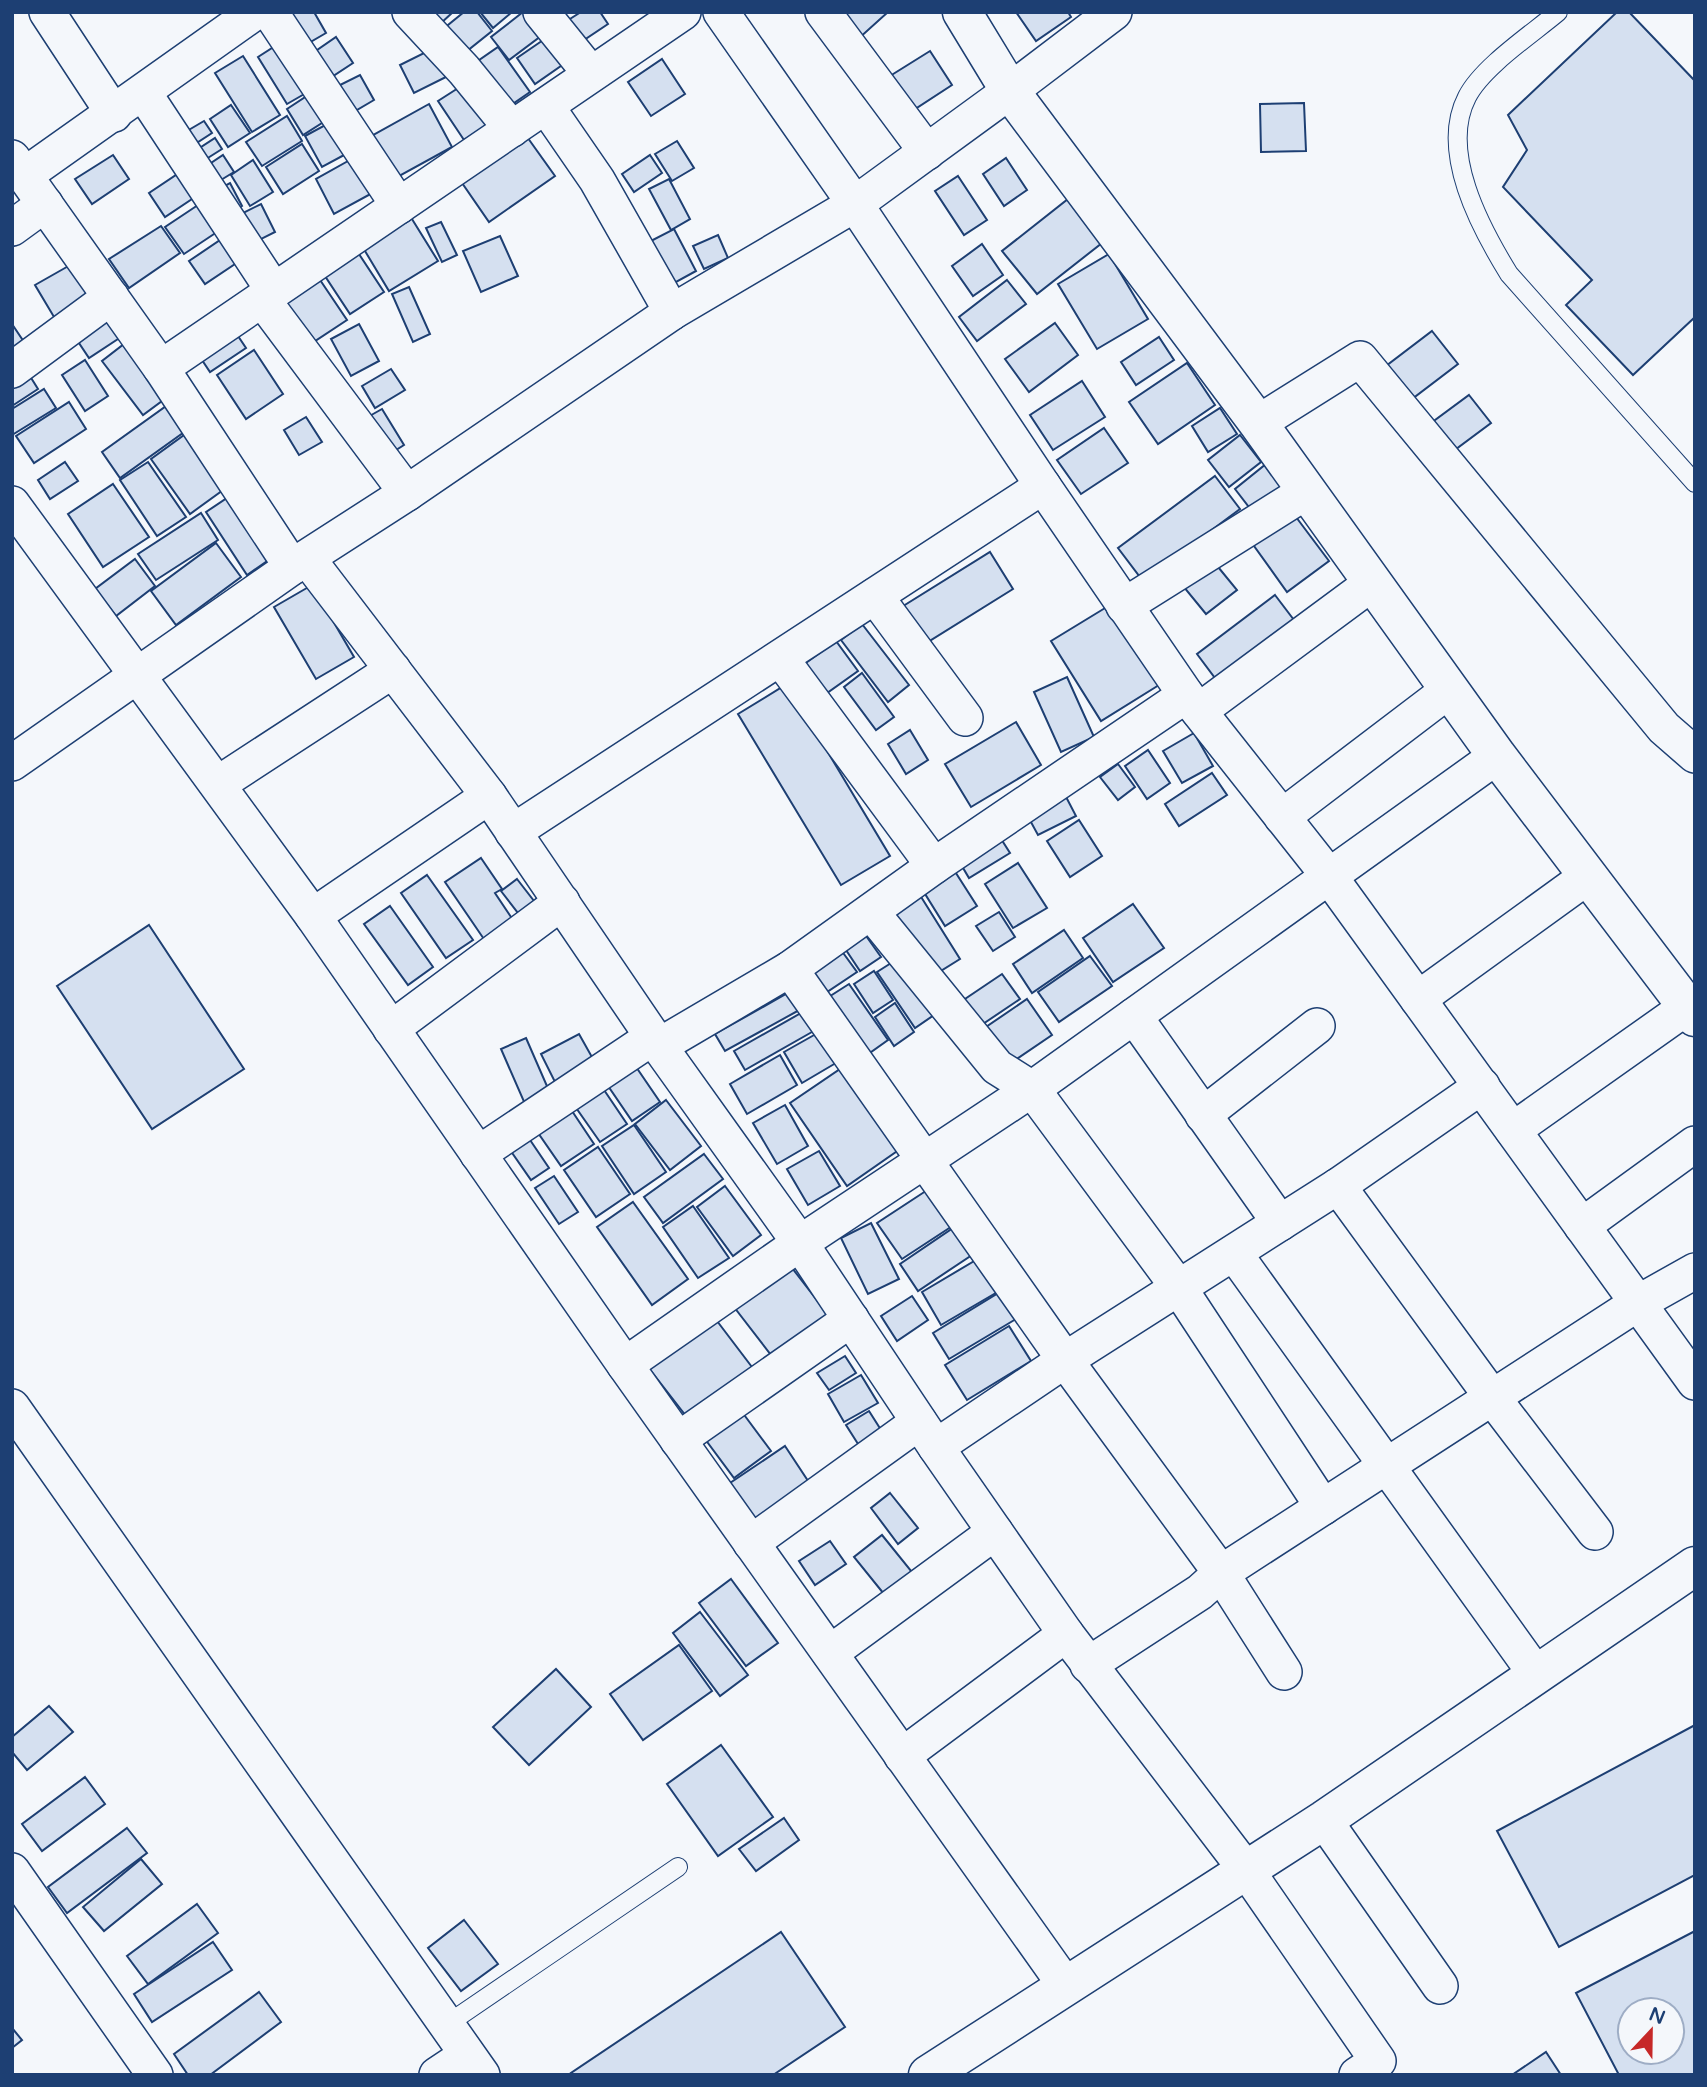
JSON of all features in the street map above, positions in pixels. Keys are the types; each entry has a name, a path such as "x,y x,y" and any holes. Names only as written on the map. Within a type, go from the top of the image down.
{"street":[{"path":"47,12 114,114"},
{"path":"255,12 114,114 18,166 300,562 393,670 489,796 656,1042 800,1243 927,1435 1066,1634 1247,1871 1378,2061 1357,2075"},
{"path":"270,12 399,206"},
{"path":"410,12 464,70 512,129"},
{"path":"541,12 591,74"},
{"path":"161,368 683,12"},
{"path":"721,12 855,204 1192,703 1329,876 1695,1382"},
{"path":"823,12 927,152"},
{"path":"962,12 1010,92 1258,423 1497,756 1691,1012 1513,1130"},
{"path":"12,762 300,562 407,493 672,312 855,204 1010,92 1114,12"},
{"path":"143,92 268,295 407,493"},
{"path":"546,106 597,180 672,312"},
{"path":"12,228 45,204"},
{"path":"12,370 111,297"},
{"path":"1258,423 1360,359 1664,728 1695,755"},
{"path":"513,832 1043,486"},
{"path":"1124,606 1307,491"},
{"path":"12,504 313,916 625,1365 1066,1986"},
{"path":"478,1154 656,1042 790,969 933,866 1192,703 1372,583"},
{"path":"875,596 965,718"},
{"path":"781,659 933,866"},
{"path":"218,784 393,670"},
{"path":"1282,817 1449,690"},
{"path":"625,1365 800,1243 1032,1089 1497,756"},
{"path":"313,916 489,796"},
{"path":"1418,999 1588,876"},
{"path":"391,1029 562,902"},
{"path":"872,912 997,1067 1032,1089 1179,1288 1323,1507"},
{"path":"790,969 1065,1360 1221,1573 1284,1672"},
{"path":"1133,1016 1280,1223"},
{"path":"1203,1115 1317,1026"},
{"path":"751,1543 927,1435 1065,1360 1338,1185 1482,1086"},
{"path":"1582,1226 1695,1144"},
{"path":"1338,1185 1492,1397 1595,1532"},
{"path":"1234,1253 1536,1674"},
{"path":"1088,1665 1200,1592 1221,1573 1492,1397 1638,1303 1695,1271"},
{"path":"678,1440 851,1319"},
{"path":"12,1407 474,2065 437,2075"},
{"path":"830,1653 995,1532"},
{"path":"928,2075 1324,1820 1695,1566"},
{"path":"902,1756 1066,1634"},
{"path":"1324,1820 1440,1986"},
{"path":"12,1871 155,2075"}],"lane":[{"path":"1558,12 1484,74 1467,96 1458,124 1459,153 1475,211 1508,274 1695,483"},
{"path":"446,2025 678,1867"}],"building":[{"path":"282,12 314,12 326,33 300,48"},
{"path":"429,12 453,12 440,24"},
{"path":"464,12 477,12 492,31 457,59 437,34"},
{"path":"480,12 512,12 493,28"},
{"path":"523,12 530,12 545,33 509,60 491,37"},
{"path":"581,12 600,12 608,24 575,46 562,24"},
{"path":"841,12 888,12 857,40"},
{"path":"1016,12 1068,12 1071,17 1036,41"},
{"path":"1617,12 1629,12 1695,81 1695,317 1633,375 1566,305 1592,280 1503,187 1527,150 1508,115"},
{"path":"549,36 568,61 535,84 517,58"},
{"path":"336,37 353,63 324,82 307,57"},
{"path":"283,41 313,89 287,104 258,57"},
{"path":"498,47 530,92 504,110 472,65"},
{"path":"432,49 446,77 414,93 400,65"},
{"path":"930,51 952,85 912,111 890,76"},
{"path":"243,56 280,115 252,132 215,73"},
{"path":"662,59 685,94 651,116 628,82"},
{"path":"360,75 374,100 350,114 336,87"},
{"path":"466,83 493,122 464,140 438,101"},
{"path":"316,90 333,116 303,135 287,109"},
{"path":"1304,103 1306,151 1261,152 1260,104"},
{"path":"429,104 452,147 392,180 368,138"},
{"path":"231,105 250,133 228,147 210,119"},
{"path":"287,116 302,141 262,166 246,142"},
{"path":"204,121 212,133 195,144 187,131"},
{"path":"329,123 346,154 322,167 305,136"},
{"path":"525,134 555,176 489,222 460,180"},
{"path":"215,138 222,149 203,161 195,151"},
{"path":"677,141 694,168 672,181 655,154"},
{"path":"302,144 319,171 283,194 266,167"},
{"path":"113,155 129,179 92,204 75,179"},
{"path":"223,155 234,172 216,183 205,167"},
{"path":"650,155 662,173 634,192 622,174"},
{"path":"357,156 376,191 334,214 316,179"},
{"path":"1006,158 1027,190 1004,206 983,174"},
{"path":"253,160 273,192 250,206 231,175"},
{"path":"179,173 195,197 165,217 149,193"},
{"path":"958,176 987,220 964,235 935,191"},
{"path":"669,179 690,219 671,230 649,189"},
{"path":"230,183 242,206 232,212 219,189"},
{"path":"207,199 226,226 184,254 165,227"},
{"path":"1068,199 1102,243 1037,294 1002,251"},
{"path":"261,204 275,232 251,244 237,216"},
{"path":"407,211 438,261 389,291 359,241"},
{"path":"441,222 457,255 442,262 426,228"},
{"path":"161,226 180,253 129,288 109,259"},
{"path":"674,229 696,271 667,287 645,244"},
{"path":"229,234 244,258 205,284 189,261"},
{"path":"718,235 728,258 704,269 693,246"},
{"path":"500,236 518,276 481,292 463,251"},
{"path":"982,244 1003,275 973,296 952,266"},
{"path":"355,248 384,292 350,314 321,270"},
{"path":"1109,254 1148,319 1097,349 1058,284"},
{"path":"72,264 93,302 57,322 35,285"},
{"path":"312,268 347,320 309,345 274,292"},
{"path":"1007,280 1026,304 977,341 959,317"},
{"path":"409,287 430,334 413,342 392,294"},
{"path":"106,313 121,337 89,358 73,334"},
{"path":"1055,323 1078,355 1029,392 1005,359"},
{"path":"12,324 24,342 12,350"},
{"path":"359,324 379,361 351,376 331,339"},
{"path":"1432,331 1458,364 1412,399 1386,366"},
{"path":"236,333 246,348 210,372 200,357"},
{"path":"1159,337 1174,360 1136,385 1121,362"},
{"path":"124,344 166,398 143,415 102,361"},
{"path":"254,350 283,394 246,419 217,375"},
{"path":"85,360 108,396 85,411 62,375"},
{"path":"1187,363 1215,405 1158,444 1129,402"},
{"path":"391,369 405,390 375,408 362,386"},
{"path":"28,373 38,389 12,406 12,383"},
{"path":"1082,381 1105,417 1053,450 1030,415"},
{"path":"44,389 56,408 12,435 12,409"},
{"path":"1469,395 1491,423 1448,455 1427,426"},
{"path":"69,402 86,429 34,463 16,436"},
{"path":"169,404 187,430 120,478 102,452"},
{"path":"1220,408 1237,434 1208,452 1192,426"},
{"path":"382,409 404,445 388,455 366,418"},
{"path":"306,417 322,442 299,455 284,430"},
{"path":"1104,428 1128,463 1081,494 1057,460"},
{"path":"191,430 230,485 190,514 151,459"},
{"path":"1240,435 1261,462 1229,487 1208,460"},
{"path":"65,462 78,481 50,499 38,480"},
{"path":"148,462 186,517 157,536 120,480"},
{"path":"1266,464 1287,490 1255,515 1235,489"},
{"path":"1215,476 1240,509 1143,581 1118,548"},
{"path":"113,484 149,537 103,567 68,514"},
{"path":"230,496 270,559 247,575 206,512"},
{"path":"1290,509 1329,561 1287,592 1249,539"},
{"path":"201,513 218,540 156,580 138,554"},
{"path":"216,543 241,577 176,625 151,591"},
{"path":"990,552 1013,589 923,645 900,608"},
{"path":"135,559 155,586 116,616 95,589"},
{"path":"1214,562 1237,590 1206,614 1183,586"},
{"path":"312,585 354,657 316,679 274,607"},
{"path":"1275,595 1297,624 1218,682 1197,654"},
{"path":"1110,605 1159,685 1101,721 1051,641"},
{"path":"862,624 909,685 888,702 841,640"},
{"path":"836,641 858,671 820,698 799,668"},
{"path":"862,673 894,717 876,730 844,687"},
{"path":"1067,677 1094,737 1061,752 1034,692"},
{"path":"787,684 890,856 841,885 738,714"},
{"path":"1016,722 1041,765 971,807 945,764"},
{"path":"910,730 928,760 906,774 888,744"},
{"path":"1194,733 1213,766 1182,783 1163,751"},
{"path":"1148,750 1170,783 1147,799 1125,766"},
{"path":"1118,764 1135,787 1118,800 1100,777"},
{"path":"1212,773 1227,795 1179,826 1165,804"},
{"path":"1064,793 1076,816 1038,835 1026,813"},
{"path":"1079,820 1102,856 1070,877 1047,841"},
{"path":"996,831 1010,853 969,878 956,856"},
{"path":"481,858 502,889 495,893 519,929 490,948 445,882"},
{"path":"1018,863 1047,908 1013,928 985,884"},
{"path":"954,870 977,906 945,926 922,889"},
{"path":"427,875 473,940 446,958 401,893"},
{"path":"517,879 541,910 525,922 501,891"},
{"path":"918,892 960,959 931,977 890,911"},
{"path":"1133,904 1164,948 1113,982 1083,938"},
{"path":"390,906 433,967 408,985 364,924"},
{"path":"999,912 1015,937 993,951 976,926"},
{"path":"149,925 244,1069 152,1129 57,986"},
{"path":"1064,930 1083,958 1032,993 1013,964"},
{"path":"864,933 881,957 860,971 844,947"},
{"path":"841,950 857,972 824,994 809,971"},
{"path":"1090,956 1112,986 1059,1022 1038,992"},
{"path":"899,958 937,1013 915,1028 877,972"},
{"path":"874,971 893,1000 873,1013 854,984"},
{"path":"1002,974 1020,999 977,1028 959,1003"},
{"path":"849,984 888,1040 864,1057 824,1000"},
{"path":"793,990 803,1008 725,1051 715,1034"},
{"path":"1027,999 1052,1035 1008,1065 983,1029"},
{"path":"895,1003 914,1032 894,1046 875,1017"},
{"path":"808,1009 819,1028 745,1070 734,1051"},
{"path":"823,1030 841,1060 802,1083 784,1052"},
{"path":"579,1034 597,1066 557,1086 541,1054"},
{"path":"526,1038 550,1093 525,1104 501,1049"},
{"path":"780,1055 797,1085 747,1114 730,1084"},
{"path":"632,1061 660,1102 632,1121 604,1080"},
{"path":"846,1065 903,1147 847,1186 790,1103"},
{"path":"600,1084 627,1124 600,1142 572,1102"},
{"path":"666,1100 701,1146 670,1170 635,1124"},
{"path":"568,1105 594,1144 561,1166 534,1127"},
{"path":"785,1105 808,1146 777,1164 753,1123"},
{"path":"634,1125 666,1172 634,1194 602,1146"},
{"path":"526,1134 549,1168 531,1180 508,1147"},
{"path":"598,1147 630,1194 596,1217 564,1170"},
{"path":"819,1151 840,1186 808,1205 787,1169"},
{"path":"704,1154 723,1179 663,1223 644,1197"},
{"path":"554,1176 578,1212 559,1224 535,1188"},
{"path":"938,1183 963,1219 902,1259 877,1223"},
{"path":"725,1186 761,1235 733,1256 697,1207"},
{"path":"633,1202 688,1279 652,1305 597,1227"},
{"path":"693,1206 729,1258 698,1278 663,1227"},
{"path":"871,1223 899,1279 868,1294 841,1238"},
{"path":"959,1224 978,1251 918,1291 900,1264"},
{"path":"986,1254 1006,1287 941,1325 922,1292"},
{"path":"789,1264 833,1321 778,1364 734,1307"},
{"path":"1000,1292 1016,1319 949,1359 933,1333"},
{"path":"912,1296 928,1320 897,1341 881,1316"},
{"path":"714,1317 758,1375 693,1425 648,1367"},
{"path":"1009,1326 1031,1361 967,1400 945,1365"},
{"path":"845,1356 856,1373 829,1390 817,1373"},
{"path":"861,1375 878,1403 844,1422 828,1394"},
{"path":"869,1411 888,1441 865,1455 846,1425"},
{"path":"742,1412 771,1451 734,1478 705,1439"},
{"path":"785,1446 816,1493 761,1530 730,1483"},
{"path":"890,1493 918,1528 898,1544 871,1508"},
{"path":"882,1535 916,1577 888,1599 854,1557"},
{"path":"830,1541 846,1564 815,1585 799,1561"},
{"path":"731,1579 778,1643 746,1666 699,1603"},
{"path":"700,1612 748,1675 720,1696 673,1633"},
{"path":"679,1645 712,1691 643,1740 610,1694"},
{"path":"556,1669 591,1707 529,1765 493,1727"},
{"path":"49,1706 73,1732 27,1770 12,1752 12,1737"},
{"path":"1695,1725 1695,1875 1559,1947 1497,1831"},
{"path":"721,1745 773,1817 718,1856 667,1784"},
{"path":"85,1777 105,1804 42,1851 22,1824"},
{"path":"784,1818 799,1840 756,1871 739,1849"},
{"path":"127,1828 147,1853 67,1913 48,1887"},
{"path":"141,1859 162,1884 104,1931 83,1907"},
{"path":"197,1904 218,1933 148,1984 127,1956"},
{"path":"464,1920 498,1964 461,1991 428,1948"},
{"path":"1695,1931 1695,2075 1619,2075 1576,1993"},
{"path":"781,1932 845,2027 773,2075 571,2073"},
{"path":"213,1942 232,1970 152,2022 134,1994"},
{"path":"259,1992 281,2022 210,2075 188,2075 174,2054"},
{"path":"12,2028 22,2040 12,2048"},
{"path":"1546,2052 1561,2075 1512,2075"}]}
